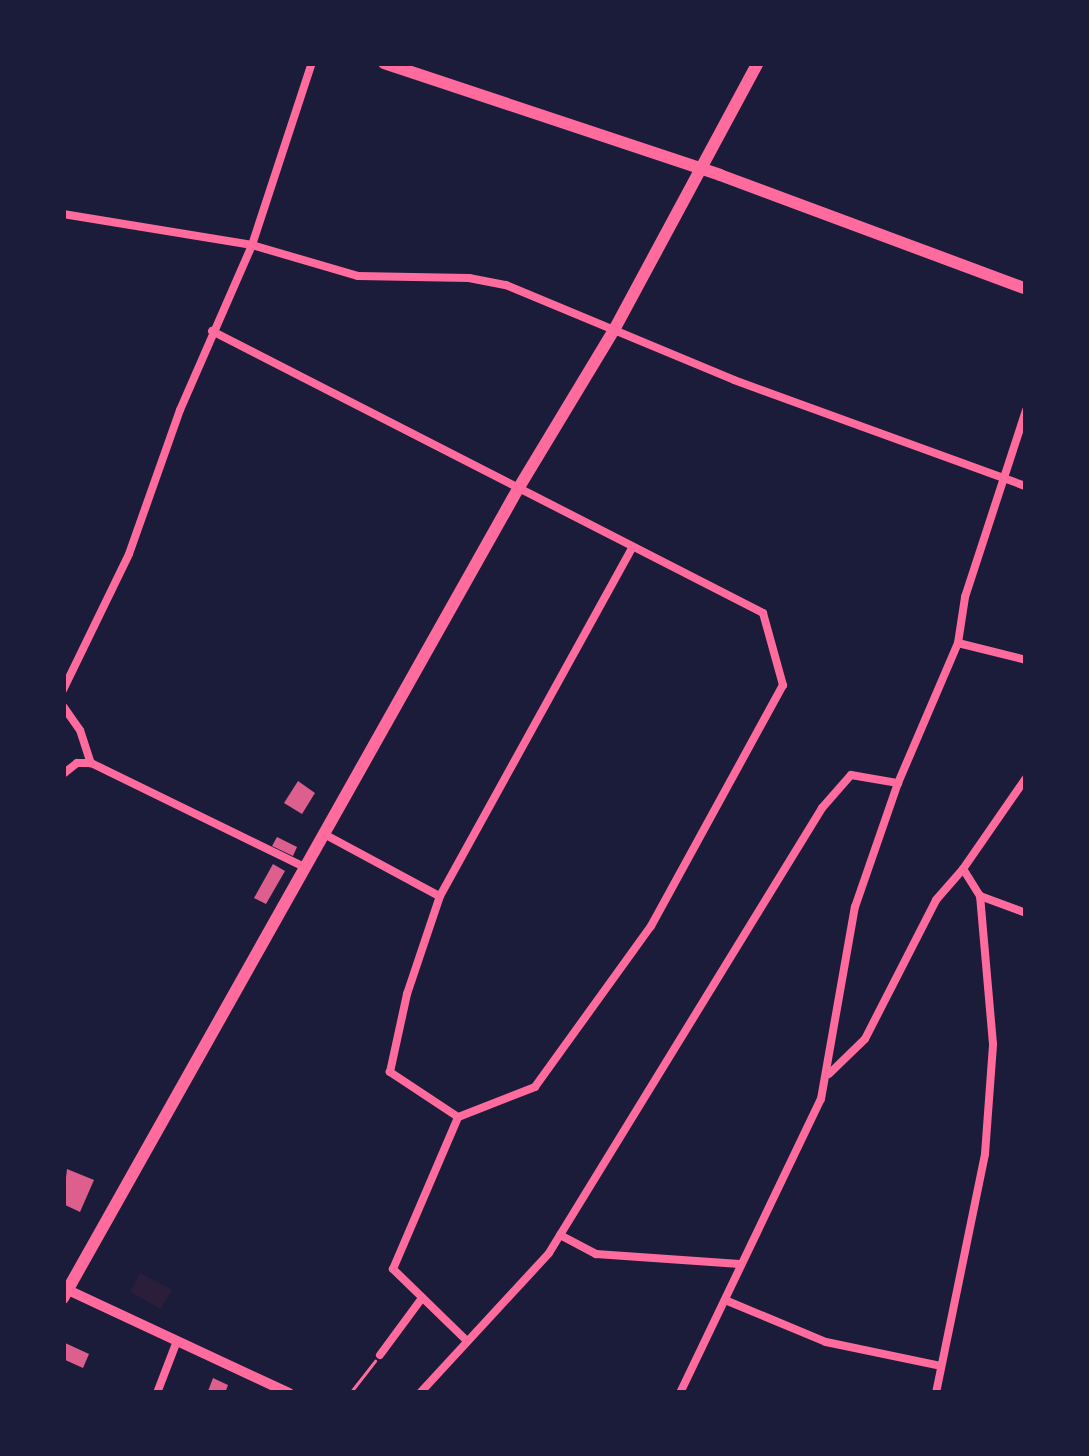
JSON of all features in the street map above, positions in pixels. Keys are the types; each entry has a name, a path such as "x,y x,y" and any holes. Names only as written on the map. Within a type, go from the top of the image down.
{"main road":[{"path":"384,63 700,169 1026,289"},
{"path":"65,1294 518,489 614,330 758,63"}],"street":[{"path":"63,690 129,554 212,332 252,245 312,63"},
{"path":"63,214 252,245 358,276 469,278 506,285 734,380 1026,486"},
{"path":"212,332 763,613 782,685 651,926 535,1087 458,1117 393,1269 466,1340"},
{"path":"828,1075 832,1018 855,907 898,783 958,643 965,597 1026,410"},
{"path":"458,1117 390,1072 440,896 632,548"},
{"path":"958,643 1026,660"},
{"path":"63,706 80,730 91,763"},
{"path":"63,774 77,763 91,763 305,868"},
{"path":"420,1393 560,1235 822,808 850,775 898,783"},
{"path":"680,1393 828,1075 865,1039 936,901 1026,778"},
{"path":"324,834 440,896"},
{"path":"936,1393 985,1154 993,1045 980,896 963,869"},
{"path":"980,896 1026,913"},
{"path":"560,1235 596,1254 740,1264"},
{"path":"65,1294 289,1393"},
{"path":"380,1355 423,1298"},
{"path":"725,1300 826,1342 941,1366"},
{"path":"157,1393 177,1341"}],"path":[{"path":"350,1393 380,1355"}],"shaded area":[{"path":"140,1273 172,1290 161,1309 130,1292"}],"building":[{"path":"298,781 315,793 302,814 284,803"},
{"path":"277,837 297,847 293,856 272,846"},
{"path":"273,864 285,871 266,904 254,898"},
{"path":"67,1169 94,1180 80,1212 63,1204"},
{"path":"63,1342 89,1354 83,1368 63,1359"},
{"path":"213,1378 228,1385 225,1393 208,1391"}]}
